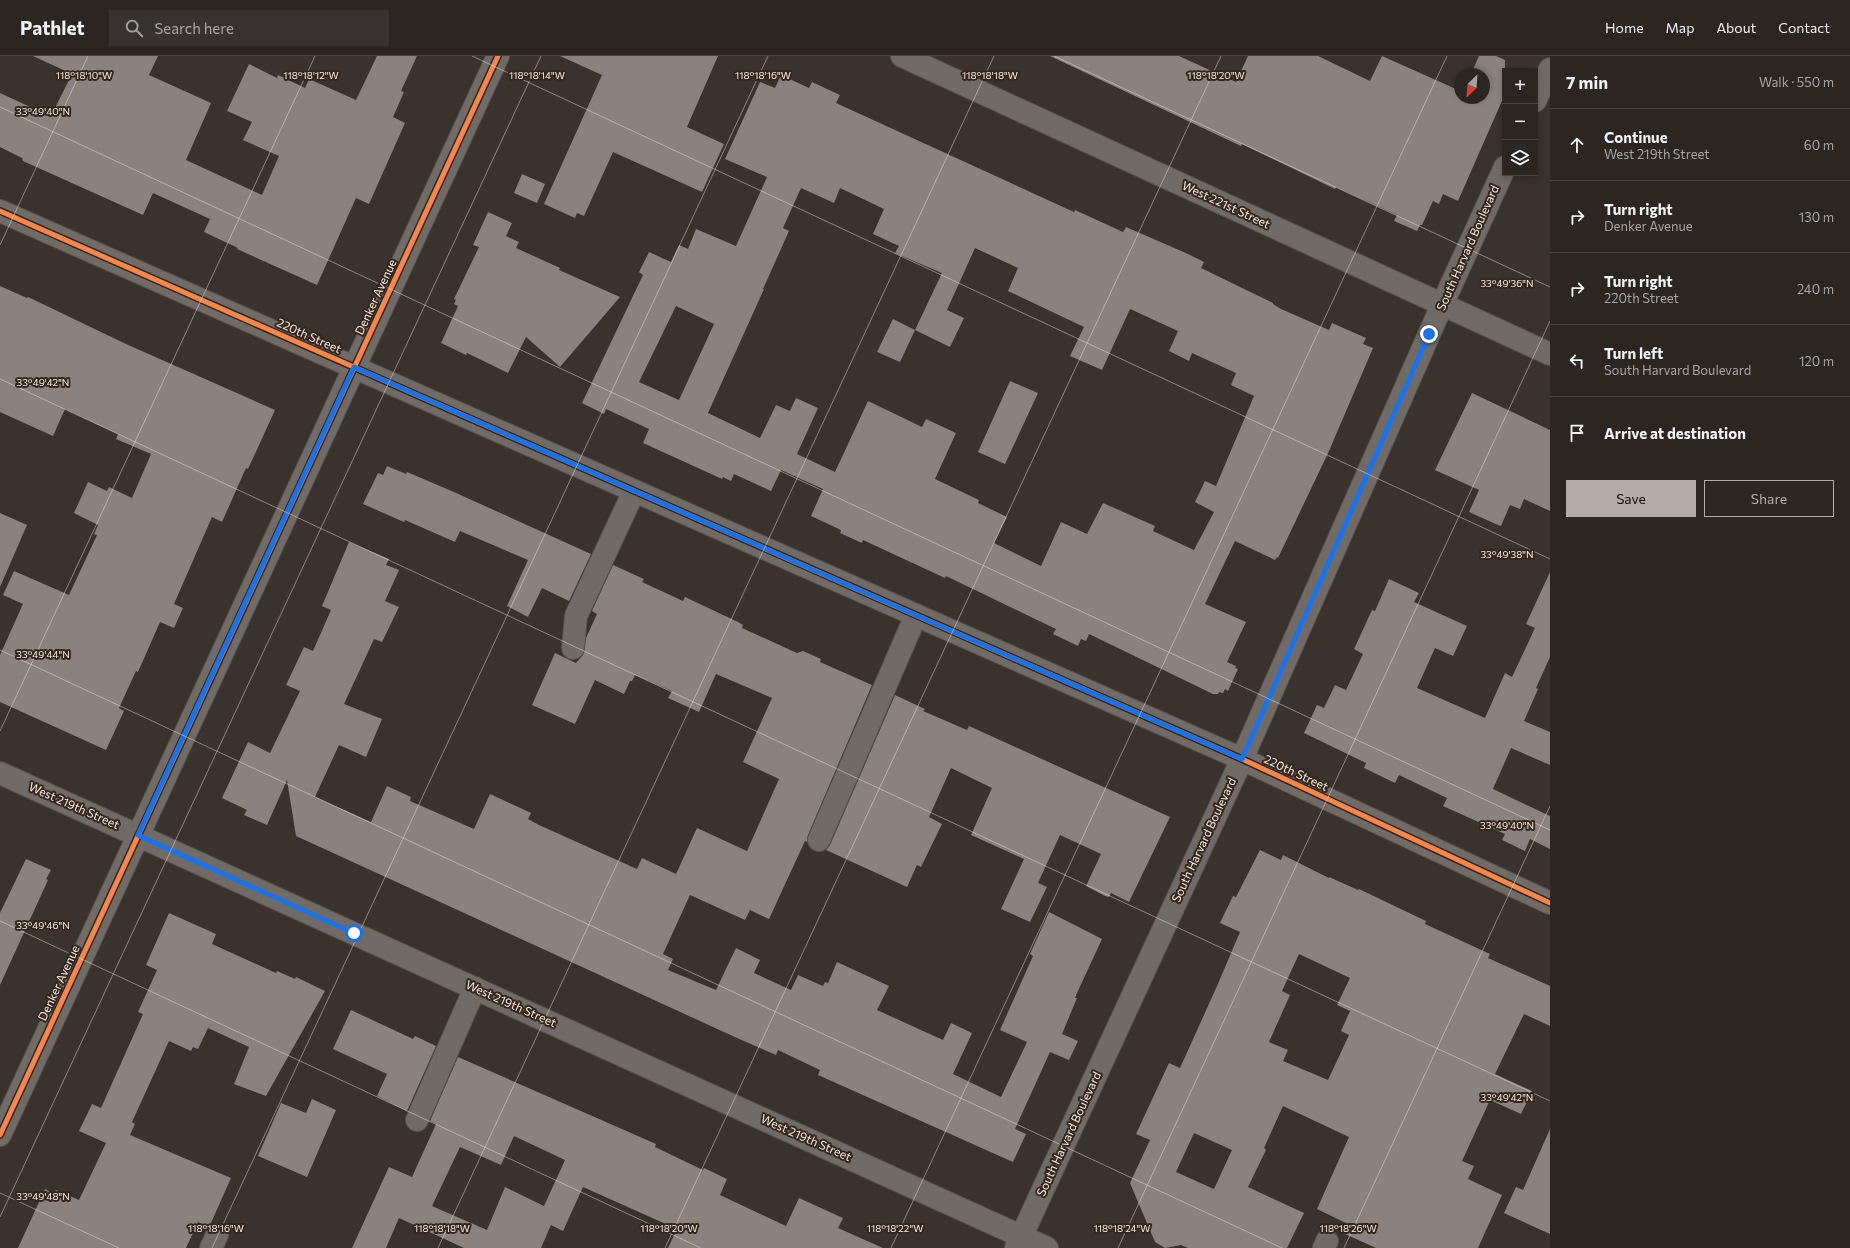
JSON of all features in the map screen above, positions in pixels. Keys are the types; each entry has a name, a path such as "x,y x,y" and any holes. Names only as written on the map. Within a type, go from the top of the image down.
{"street":[{"name":"Denker Avenue","path":"0,1135 498,56"},
{"name":"West 221st Street","path":"902,56 1550,354"},
{"path":"1538,94 1550,68"},
{"name":"South Harvard Boulevard","path":"1019,1242 1242,759 1442,305 1502,174"},
{"name":"220th Street","path":"0,211 1242,759 1550,903"},
{"path":"573,648 576,616 634,491"},
{"path":"819,840 916,615"},
{"name":"West 219th Street","path":"0,773 475,988 1019,1242 1047,1248"},
{"path":"417,1120 475,988"}],"building":[{"path":"33,56 158,56 149,75 211,103 186,160 262,195 279,156 243,140 252,122 227,111 249,64 277,78 278,75 305,88 309,79 356,100 377,56 417,56 401,91 404,92 393,117 405,123 369,204 356,198 317,285 237,249 238,248 204,232 210,219 153,193 143,215 23,161 22,158 0,147 0,93 39,111 41,109 52,114 72,74"},
{"path":"560,56 718,56 687,127 724,144 702,192 613,152 584,216 577,213 575,218 544,204 602,75"},
{"path":"1050,56 1179,56 1236,82 1248,56 1318,56 1370,81 1382,56 1454,88 1454,104 1490,104 1490,68 1474,68 1479,56 1496,56 1505,60 1505,68 1502,68 1502,101 1458,201 1443,194 1439,204 1433,201 1422,225 1420,225 1417,231 1394,221 1397,215 1336,187 1335,189 1242,144 1241,146"},
{"path":"781,75 809,88 812,82 840,95 836,103 1074,212 1075,210 1123,232 1126,227 1188,254 1204,262 1201,268 1273,303 1281,309 1329,330 1332,323 1366,338 1363,344 1373,348 1329,451 1278,558 1277,557 1275,560 1235,541 1205,604 1246,622 1227,662 1236,666 1235,668 1238,669 1228,691 1225,689 1223,693 1219,692 1218,694 1213,694 1089,634 1086,641 1081,639 1078,646 1053,634 1056,629 946,576 945,578 863,540 862,543 840,533 841,530 811,516 823,489 781,470 771,491 734,474 731,481 723,477 722,479 643,443 649,429 606,409 604,414 582,403 643,275 639,272 649,252 671,262 679,245 688,249 696,229 736,246 767,177 725,159 760,82 775,88","holes":["801,188 834,203 840,188 884,209 873,234 899,246 895,253 942,273 915,330 950,347 964,318 947,310 975,248 1018,268 1008,291 1084,327 1070,356 1102,370 1130,309 1178,331 1169,351 1189,361 1192,353 1236,373 1231,385 1254,396 1216,486 1205,481 1195,502 1214,512 1194,550 1153,531 1155,526 1103,503 1087,534 1061,522 1041,566 994,543 1007,517 978,503 979,500 935,479 956,433 926,419 922,427 868,401 835,472 797,454 818,408 796,398 790,411 776,405 760,438 708,413 789,231 783,228","676,306 714,324 679,400 639,382"]},
{"path":"522,174 545,184 537,203 514,193"},
{"path":"488,212 512,223 506,236 519,242 516,248 560,268 559,270 620,297 560,367 526,337 508,373 467,353 466,355 441,343 458,306 454,304 456,300 454,299 479,247 473,245"},
{"path":"0,286 27,298 28,297 126,344 275,410 248,469 246,468 222,522 212,517 174,604 183,608 174,628 160,622 138,672 136,671 119,708 124,711 106,750 0,702 0,655 23,604 3,595 14,571 69,595 97,535 94,534 98,525 74,513 88,482 107,491 109,487 132,498 151,454 116,439 118,434 65,409 53,436 0,412"},
{"path":"893,319 915,330 900,362 877,352"},
{"path":"1010,381 1038,393 1005,464 978,452"},
{"path":"1472,393 1550,430 1550,511 1524,499 1520,509 1510,505 1501,526 1498,525 1469,512 1479,490 1435,470"},
{"path":"387,466 406,474 407,472 454,492 591,554 569,601 542,588 528,617 507,606 528,560 460,531 455,542 405,520 404,522 363,504 378,473 383,475"},
{"path":"0,513 27,525 0,587"},
{"path":"349,542 389,559 386,565 399,570 385,601 399,607 382,642 374,639 344,704 382,719 366,757 339,745 315,797 371,822 387,786 411,797 410,801 474,829 490,794 531,813 528,819 539,825 637,869 642,858 676,874 697,828 747,851 779,779 743,762 772,698 716,674 699,712 668,698 672,691 635,675 632,681 630,681 624,694 595,680 575,724 532,705 555,653 576,663 583,655 586,638 597,614 592,611 613,565 644,579 642,582 683,601 685,597 738,622 743,625 742,628 797,653 803,651 821,659 820,662 872,685 808,835 807,842 805,841 769,919 750,910 745,920 690,895 663,954 673,959 668,970 716,990 736,948 760,960 754,973 791,990 798,975 823,986 825,982 828,983 837,962 889,986 877,1010 943,1040 951,1023 972,1033 953,1074 1001,1097 1027,1042 1000,1030 1033,956 1030,954 1049,912 1102,939 1077,993 1075,998 1077,998 1062,1034 1078,1041 1069,1060 1050,1052 1015,1129 1026,1134 1013,1162 818,1075 820,1070 778,1050 776,1055 737,1038 296,836 287,780 267,825 244,815 247,810 222,798 248,742 270,753 300,691 286,685 304,647 313,651 331,610 322,606"},
{"path":"1550,572 1550,657 1536,688 1538,689 1524,721 1550,732 1550,765 1511,748 1493,789 1550,816 1550,849 1530,839 1525,851 1502,840 1505,834 1443,806 1447,798 1399,775 1395,783 1364,768 1366,763 1304,733 1317,705 1324,708 1335,685 1346,690 1363,654 1354,649 1372,610 1375,611 1389,579 1419,593 1414,602 1467,626 1453,656 1435,648 1417,688 1485,718 1505,673 1512,677 1535,628 1526,624"},
{"path":"895,695 925,709 923,711 967,730 969,726 1170,817 1129,902 1111,893 1109,897 1105,896 1086,886 1101,854 1060,835 1038,883 1047,887 1030,922 1001,909 1024,859 971,835 992,788 951,768 929,817 942,824 921,867 917,865 907,887 826,850 830,845"},
{"path":"1260,850 1281,860 1283,855 1329,878 1358,890 1359,889 1426,921 1425,924 1490,954 1488,958 1550,986 1550,1026 1524,1014 1495,1074 1532,1091 1521,1114 1490,1100 1462,1161 1474,1166 1468,1179 1502,1195 1478,1248 1376,1248 1345,1234 1350,1225 1317,1209 1349,1137 1283,1106 1264,1148 1266,1150 1248,1187 1304,1213 1287,1248 1188,1248 1181,1245 1165,1248 1155,1242 1130,1183 1150,1140 1136,1134 1169,1063 1180,1068 1240,932 1220,923 1233,896 1236,897","holes":["1299,954 1350,978 1337,1005 1350,1011 1341,1031 1349,1035 1328,1080 1283,1061 1288,1050 1269,1042 1290,995 1282,991","1194,1133 1232,1150 1214,1189 1176,1172"]},
{"path":"26,859 51,870 46,879 48,880 0,985 0,913"},
{"path":"169,913 216,934 212,944 276,973 277,971 295,979 296,977 325,991 266,1096 234,1084 249,1047 208,1028 198,1049 193,1047 191,1051 169,1041 132,1122 135,1124 130,1135 231,1178 210,1225 208,1227 198,1222 186,1248 18,1248 45,1189 54,1194 56,1190 79,1200 106,1143 79,1131 92,1104 101,1108 143,1014 138,1012 157,970 146,965"},
{"path":"351,1010 413,1039 415,1036 436,1046 407,1111 377,1096 387,1074 333,1049"},
{"path":"458,1057 656,1144 655,1147 703,1170 704,1168 727,1179 720,1195 786,1226 799,1198 843,1218 838,1228 883,1248 668,1248 677,1229 583,1187 563,1231 551,1225 541,1248 464,1248 399,1218 386,1248 352,1248 389,1167 412,1177 436,1124 430,1121","holes":["514,1136 565,1160 544,1206 505,1187 487,1230 432,1206 460,1147 501,1165"]},
{"path":"312,1099 336,1110 307,1177 258,1156 281,1103 306,1113"},
{"path":"1550,1129 1550,1234 1504,1213 1516,1187 1523,1190"}],"cycle path":[{"path":"0,1135 498,56"},
{"path":"0,211 1242,759 1550,903"}],"route":[{"path":"354,933 138,835 354,367 1242,759 1429,334"}]}
